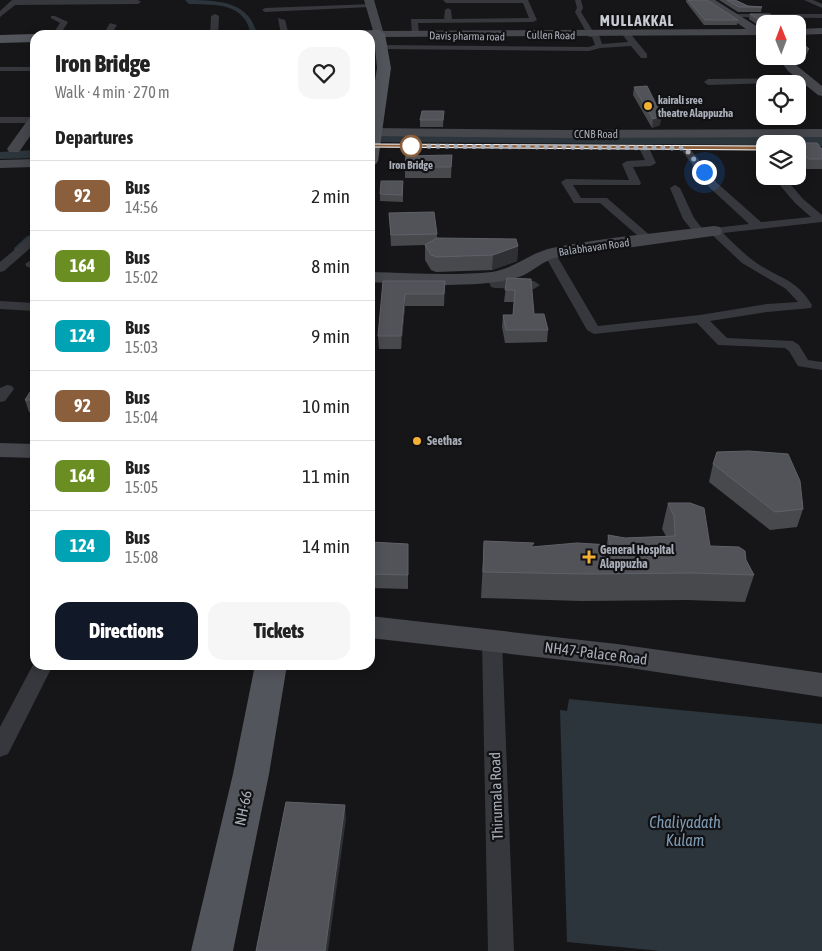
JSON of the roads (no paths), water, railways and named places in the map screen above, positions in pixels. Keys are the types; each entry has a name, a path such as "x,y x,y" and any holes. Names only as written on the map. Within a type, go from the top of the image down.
{"main road":[{"path":"708,0 756,30"},
{"path":"369,2 381,41 384,68 375,124"},
{"path":"806,32 822,31"},
{"name":"Cullen Road","path":"375,40 381,41 415,34 596,39 756,34"},
{"path":"0,39 30,38"},
{"path":"790,65 800,75"},
{"path":"806,80 822,92"},
{"path":"7,149 30,125"},
{"name":"CCNB Road","path":"375,142 566,134 822,132"},
{"path":"375,142 692,148"},
{"path":"7,149 30,148"},
{"path":"0,164 30,163"},
{"name":"Balabhavan Road","path":"375,277 493,278 517,271 535,259 550,254 580,248 707,232"},
{"path":"0,450 30,451"},
{"name":"NH47-Palace Road","path":"375,628 617,655 822,686"},
{"name":"NH-66","path":"212,951 251,774 270,670"}],"street":[{"path":"578,0 580,8 578,12 596,39"},
{"path":"807,0 822,6"},
{"path":"415,34 414,21 448,21 533,20 525,1 446,1 448,21"},
{"path":"0,14 14,2 138,2"},
{"path":"265,10 369,2"},
{"path":"214,30 215,16"},
{"path":"733,16 822,16"},
{"path":"53,17 64,22 59,30"},
{"path":"281,20 284,30"},
{"path":"110,30 113,25"},
{"name":"Davis pharma road","path":"381,41 589,49 596,39"},
{"path":"630,39 644,56"},
{"path":"0,69 30,69"},
{"path":"708,82 756,81"},
{"path":"0,120 30,120"},
{"path":"644,148 651,163 627,164 636,183 566,182 578,201 604,200 648,240"},
{"path":"692,148 713,185 757,225"},
{"path":"785,185 799,201 821,219"},
{"path":"550,254 594,330 700,319 767,308 806,305 796,289 759,270 726,244 689,219 675,188"},
{"name":"Balabhavan Road","path":"707,232 821,219"},
{"path":"0,268 30,242"},
{"path":"493,278 495,284 534,285"},
{"path":"0,305 30,307"},
{"path":"700,319 723,342 788,344 794,348 803,364 822,366"},
{"name":"Thirumala Road","path":"492,641 501,951"},
{"path":"0,748 40,670"}],"water":[{"path":"375,135 756,137 756,145 375,142"},
{"path":"806,137 822,137 822,146 806,145"},
{"path":"30,150 30,158 0,159 0,152"},
{"name":"Chaliyadath Kulam","path":"569,699 822,724 822,951 661,951 567,942 560,710 567,711"}],"waterway":[{"path":"188,0 189,2 224,4 239,10 251,23 253,30"},
{"path":"16,249 28,238"}],"place":[{"name":"kairali sree theatre Alappuzha","path":"648,106"},
{"name":"Iron Bridge","path":"411,146"},
{"name":"Seethas","path":"417,441"},
{"name":"General Hospital Alappuzha","path":"589,557"}],"district":[{"name":"MULLAKKAL","path":"637,20"}]}
